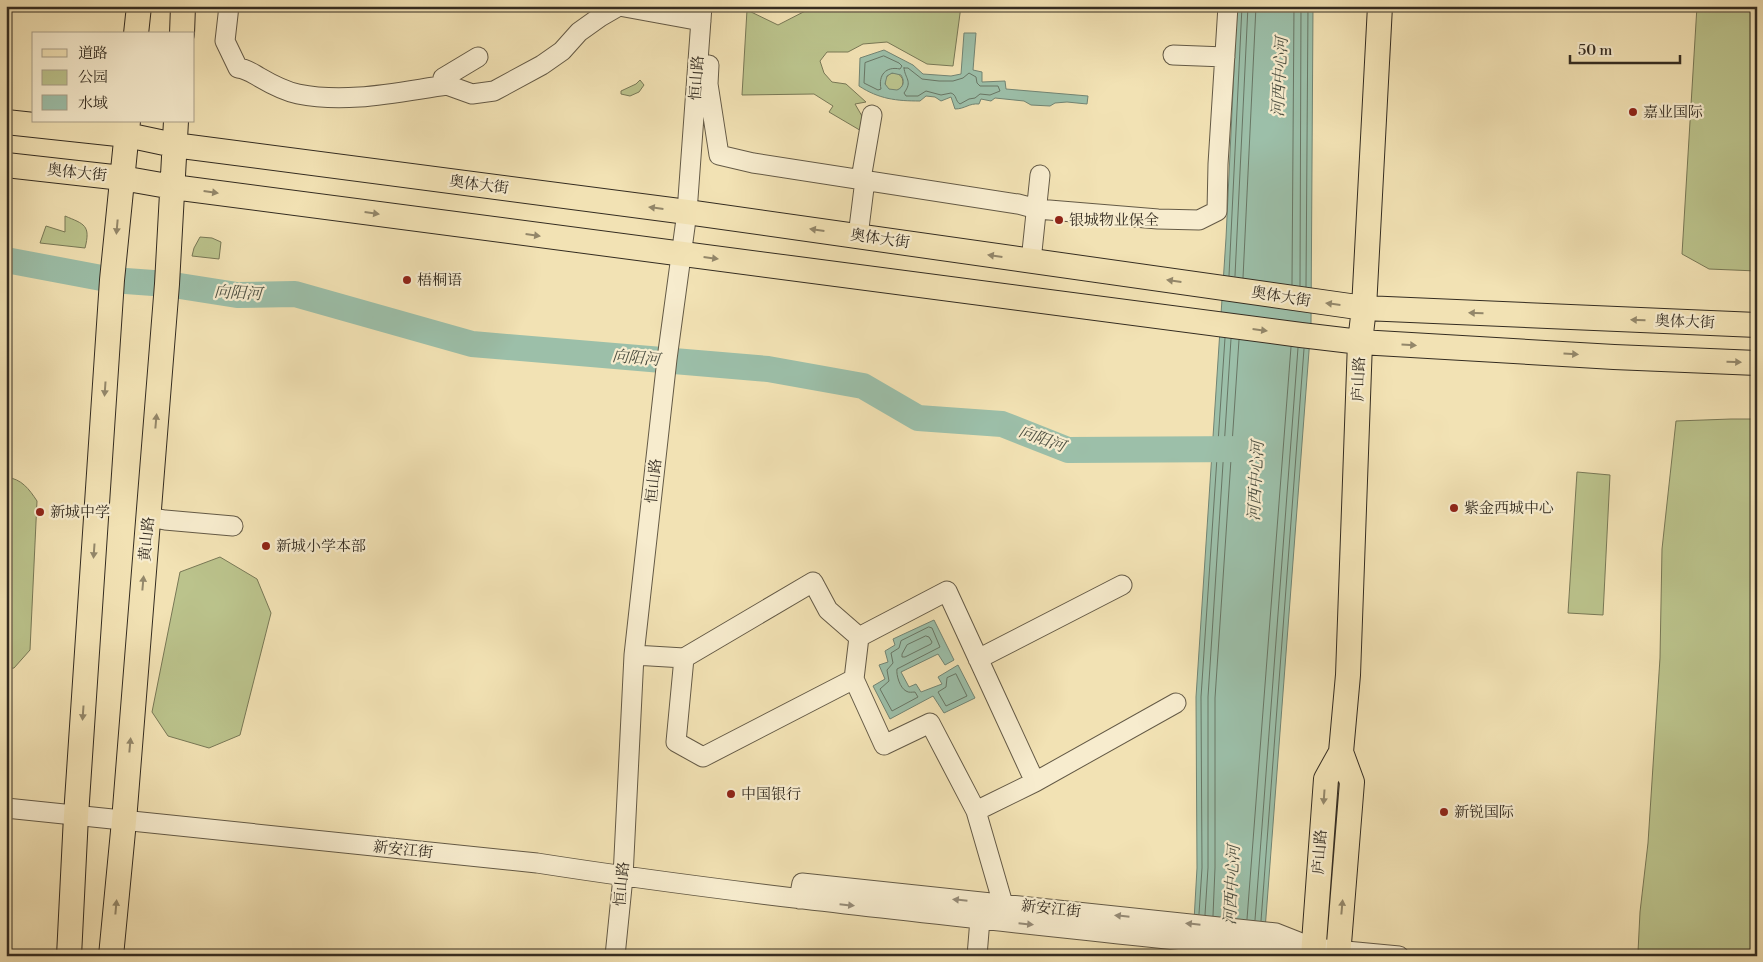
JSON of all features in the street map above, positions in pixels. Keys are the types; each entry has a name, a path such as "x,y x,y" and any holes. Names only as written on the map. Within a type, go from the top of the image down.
{"main road":[{"path":"136,32 139,6"},
{"path":"182,32 183,6"},
{"name":"庐山路","path":"1313,952 1326,779 1341,752 1348,676 1360,342 1364,308 1380,6"},
{"name":"奥体大街","path":"6,122 127,128 174,145 686,212 1364,308 1757,325"},
{"name":"黄山路","path":"112,956 148,517 173,187 176,122"},
{"path":"69,956 76,816 112,290 127,128"},
{"name":"奥体大街","path":"6,165 122,178 173,187 1360,342 1757,363"},
{"name":"庐山路","path":"1338,952 1352,782 1341,752"}],"street":[{"path":"229,6 225,41 238,68 245,69 280,88 297,94 320,97 384,96 447,85 472,94 494,91 542,65 562,51 579,32 619,6 703,9 708,84 719,156 1037,209 1158,219 1199,220 1217,211 1218,164 1228,6"},
{"name":"恒山路","path":"615,956 624,876 634,655 686,212 703,9"},
{"path":"1173,55 1225,56"},
{"path":"447,85 443,78 478,57"},
{"path":"858,236 863,179 872,115"},
{"path":"1031,261 1040,175"},
{"path":"148,517 233,526"},
{"path":"634,655 684,658 812,582 828,610 859,637"},
{"path":"978,659 1122,585"},
{"path":"859,637 947,591 1035,782"},
{"path":"859,637 854,679 884,745 930,723 976,811 1003,904"},
{"path":"684,658 676,742 702,756 854,679"},
{"path":"976,811 1035,782 1176,703"},
{"name":"新安江街","path":"6,808 537,863 799,899 980,919 1170,930"},
{"name":"新安江街","path":"799,899 802,883 1003,904 1170,930 1274,942 1313,952 1399,956"},
{"path":"977,956 980,919"}],"green space":[{"path":"815,6 961,6 953,66 927,64 887,42 863,44 848,52 827,52 820,61 824,73 832,82 846,84 866,102 855,104 866,123 863,132 829,112 833,106 814,94 742,95 747,10 778,25"},
{"path":"1697,6 1757,6 1757,271 1709,269 1682,254"},
{"path":"894,73 902,78 903,82 898,90 894,91 886,86 885,82 890,74"},
{"path":"640,80 644,85 639,92 630,96 621,94 621,91"},
{"path":"65,216 84,226 87,234 85,248 40,243 46,226 65,232"},
{"path":"200,237 212,238 221,242 219,259 192,256"},
{"path":"1757,419 1757,956 1654,956 1638,952 1640,912 1648,843 1660,658 1662,549 1676,421"},
{"path":"1577,472 1610,475 1603,615 1568,613"},
{"path":"6,477 21,482 37,501 30,650 14,668 6,669"},
{"path":"220,557 257,579 271,613 240,735 209,748 168,736 152,712 180,572"}],"water":[{"name":"河西中心河","path":"1237,6 1313,6 1311,325 1263,956 1192,956 1197,868 1196,697 1226,238"},
{"path":"964,33 976,33 973,70 982,72 982,82 1005,81 1006,89 1088,96 1087,104 1067,102 1055,103 1050,106 1031,105 1024,101 995,98 991,101 981,99 979,104 955,109 951,97 941,101 935,97 926,96 920,101 895,100 874,94 859,86 860,58 884,50 913,65 923,74 951,76 961,74","holes":["892,73 901,75 902,86 897,90 889,89 885,84 887,76"]},
{"path":"934,620 954,660 945,665 938,654 901,672 909,687 916,684 921,692 942,684 938,677 958,665 975,698 944,713 933,696 890,719 873,686 885,679 879,665 888,662 885,651 895,645 893,639"}],"waterway":[{"name":"向阳河","path":"6,260 112,280 167,284 237,295 295,294 472,344 768,369 863,386 918,418 1002,424 1068,450 1249,449"}],"place":[{"name":"嘉业国际","path":"1633,112"},
{"name":"银城物业保全","path":"1059,220"},
{"name":"梧桐语","path":"407,280"},
{"name":"紫金西城中心","path":"1454,508"},
{"name":"新城中学","path":"40,512"},
{"name":"新城小学本部","path":"266,546"},
{"name":"中国银行","path":"731,794"},
{"name":"新锐国际","path":"1444,812"}]}
